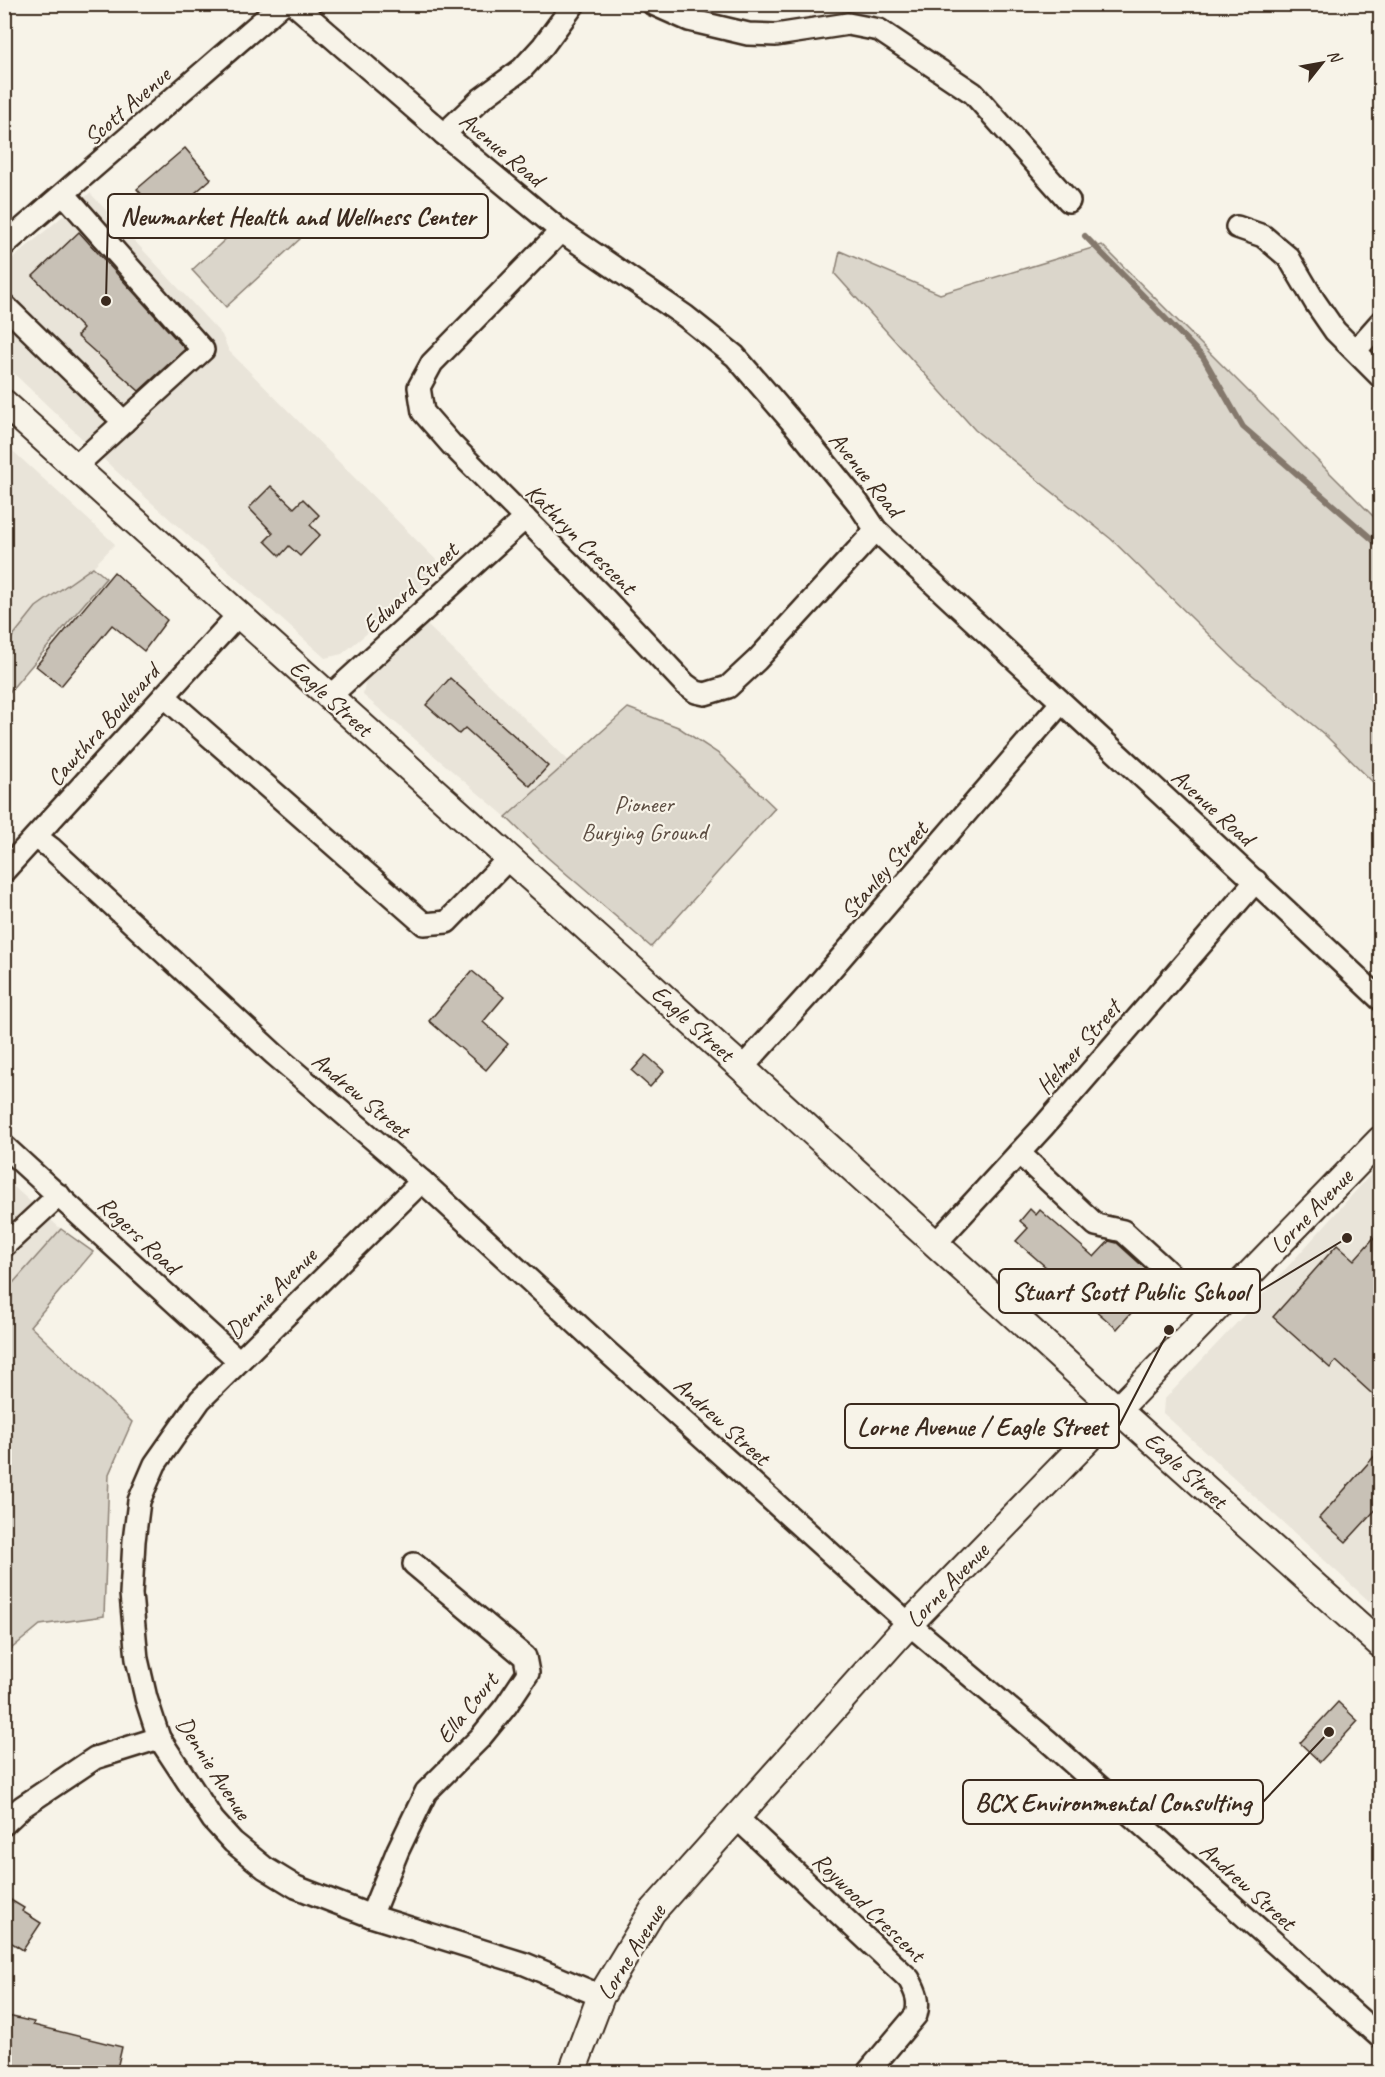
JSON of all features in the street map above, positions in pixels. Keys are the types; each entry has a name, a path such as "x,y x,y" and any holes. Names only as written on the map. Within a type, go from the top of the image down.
{"main road":[{"name":"Eagle Street","path":"4,403 1380,1644"},
{"name":"Lorne Avenue","path":"572,2073 601,1996 652,1912 909,1624 1380,1140"}],"street":[{"name":"Scott Avenue","path":"4,245 282,4"},
{"name":"Avenue Road","path":"294,4 444,134 561,231 685,316 735,356 858,503 876,530 1256,881 1380,999"},
{"path":"444,134 481,99 522,69 543,46 574,4"},
{"path":"653,4 689,20 748,34 776,35 848,24 879,30 973,93 1069,201"},
{"path":"64,194 203,350 76,466"},
{"path":"1237,227 1263,236 1289,258 1335,331 1380,376"},
{"name":"Kathryn Crescent","path":"561,231 432,363 419,387 423,412 685,684 696,692 705,694 728,687 757,660 876,530"},
{"path":"4,305 124,422"},
{"path":"1356,350 1380,323"},
{"name":"Edward Street","path":"329,697 525,518"},
{"name":"Cawthra Boulevard","path":"4,871 238,614"},
{"path":"164,696 424,924 447,922 509,858"},
{"name":"Stanley Street","path":"742,1068 820,982 1061,703"},
{"name":"Andrew Street","path":"36,837 52,849 274,1054 422,1181 604,1349 909,1624 1048,1741 1380,2037"},
{"name":"Helmer Street","path":"936,1243 1019,1153 1256,881"},
{"name":"Rogers Road","path":"4,1146 239,1361"},
{"path":"1019,1153 1096,1225 1123,1232 1212,1312"},
{"name":"Dennie Avenue","path":"422,1181 200,1400 155,1464 139,1501 131,1594 137,1659 159,1738 197,1798 233,1842 265,1868 296,1887 371,1916 525,1964 601,1996"},
{"path":"6,1243 59,1195"},
{"name":"Ella Court","path":"371,1916 398,1850 426,1792 480,1738 506,1706 528,1673 525,1657 414,1564"},
{"path":"4,1824 22,1807 95,1758 159,1738"},
{"name":"Roywood Crescent","path":"737,1818 909,1979 915,1989 919,2003 916,2015 868,2073"}],"shaded area":[{"path":"90,193 222,335 229,351 445,569 342,654 325,658 115,470 5,365 4,266"},
{"path":"4,443 115,544 93,567 36,607 5,646"},
{"path":"427,625 569,761 506,817 363,695 366,679"},
{"path":"1380,1164 1380,1589 1369,1601 1163,1413 1164,1400 1247,1312"},
{"path":"5,1179 61,1229 5,1292"}],"green space":[{"path":"267,201 300,239 226,307 192,270"},
{"path":"1102,245 1380,523 1380,789 1325,735 1239,664 1111,539 975,430 835,274 840,251 940,294"},
{"path":"93,567 106,578 5,697 5,646 36,607"},
{"name":"Pioneer Burying Ground","path":"628,708 678,727 719,754 775,808 651,947 547,857 506,817"},
{"path":"61,1229 93,1252 30,1326 132,1422 109,1474 104,1616 40,1625 5,1654 5,1292"}],"building":[{"path":"185,148 211,179 164,220 137,189"},
{"path":"79,232 185,349 139,391 77,336 83,329 33,276"},
{"path":"271,486 294,508 303,499 319,515 310,525 320,535 300,556 289,546 280,556 265,541 273,533 249,508"},
{"path":"114,572 167,620 144,651 112,625 61,686 36,666"},
{"path":"450,678 548,766 530,786 465,728 459,734 426,705"},
{"path":"472,971 504,997 483,1022 508,1044 486,1070 429,1021"},
{"path":"646,1055 664,1071 650,1087 632,1071"},
{"path":"1030,1209 1036,1215 1040,1210 1094,1257 1109,1241 1117,1243 1149,1272 1129,1295 1139,1304 1117,1329 1016,1241 1028,1228 1020,1221"},
{"path":"1380,1231 1380,1401 1336,1361 1330,1368 1273,1317 1337,1245 1354,1260"},
{"path":"1380,1450 1380,1505 1346,1542 1319,1518"},
{"path":"1338,1702 1358,1721 1320,1762 1300,1743"},
{"path":"4,1896 24,1908 22,1911 41,1923 23,1950 4,1938"},
{"path":"8,2016 34,2022 33,2025 122,2047 116,2073 41,2073 4,2063 4,2029"}],"waterway":[{"path":"1085,236 1203,357 1243,427 1380,546"}],"place":[{"name":"Newmarket Health and Wellness Center","path":"106,301"},
{"name":"Stuart Scott Public School","path":"1347,1238"},
{"name":"Lorne Avenue / Eagle Street","path":"1169,1330"},
{"name":"BCX Environmental Consulting","path":"1329,1732"}]}
